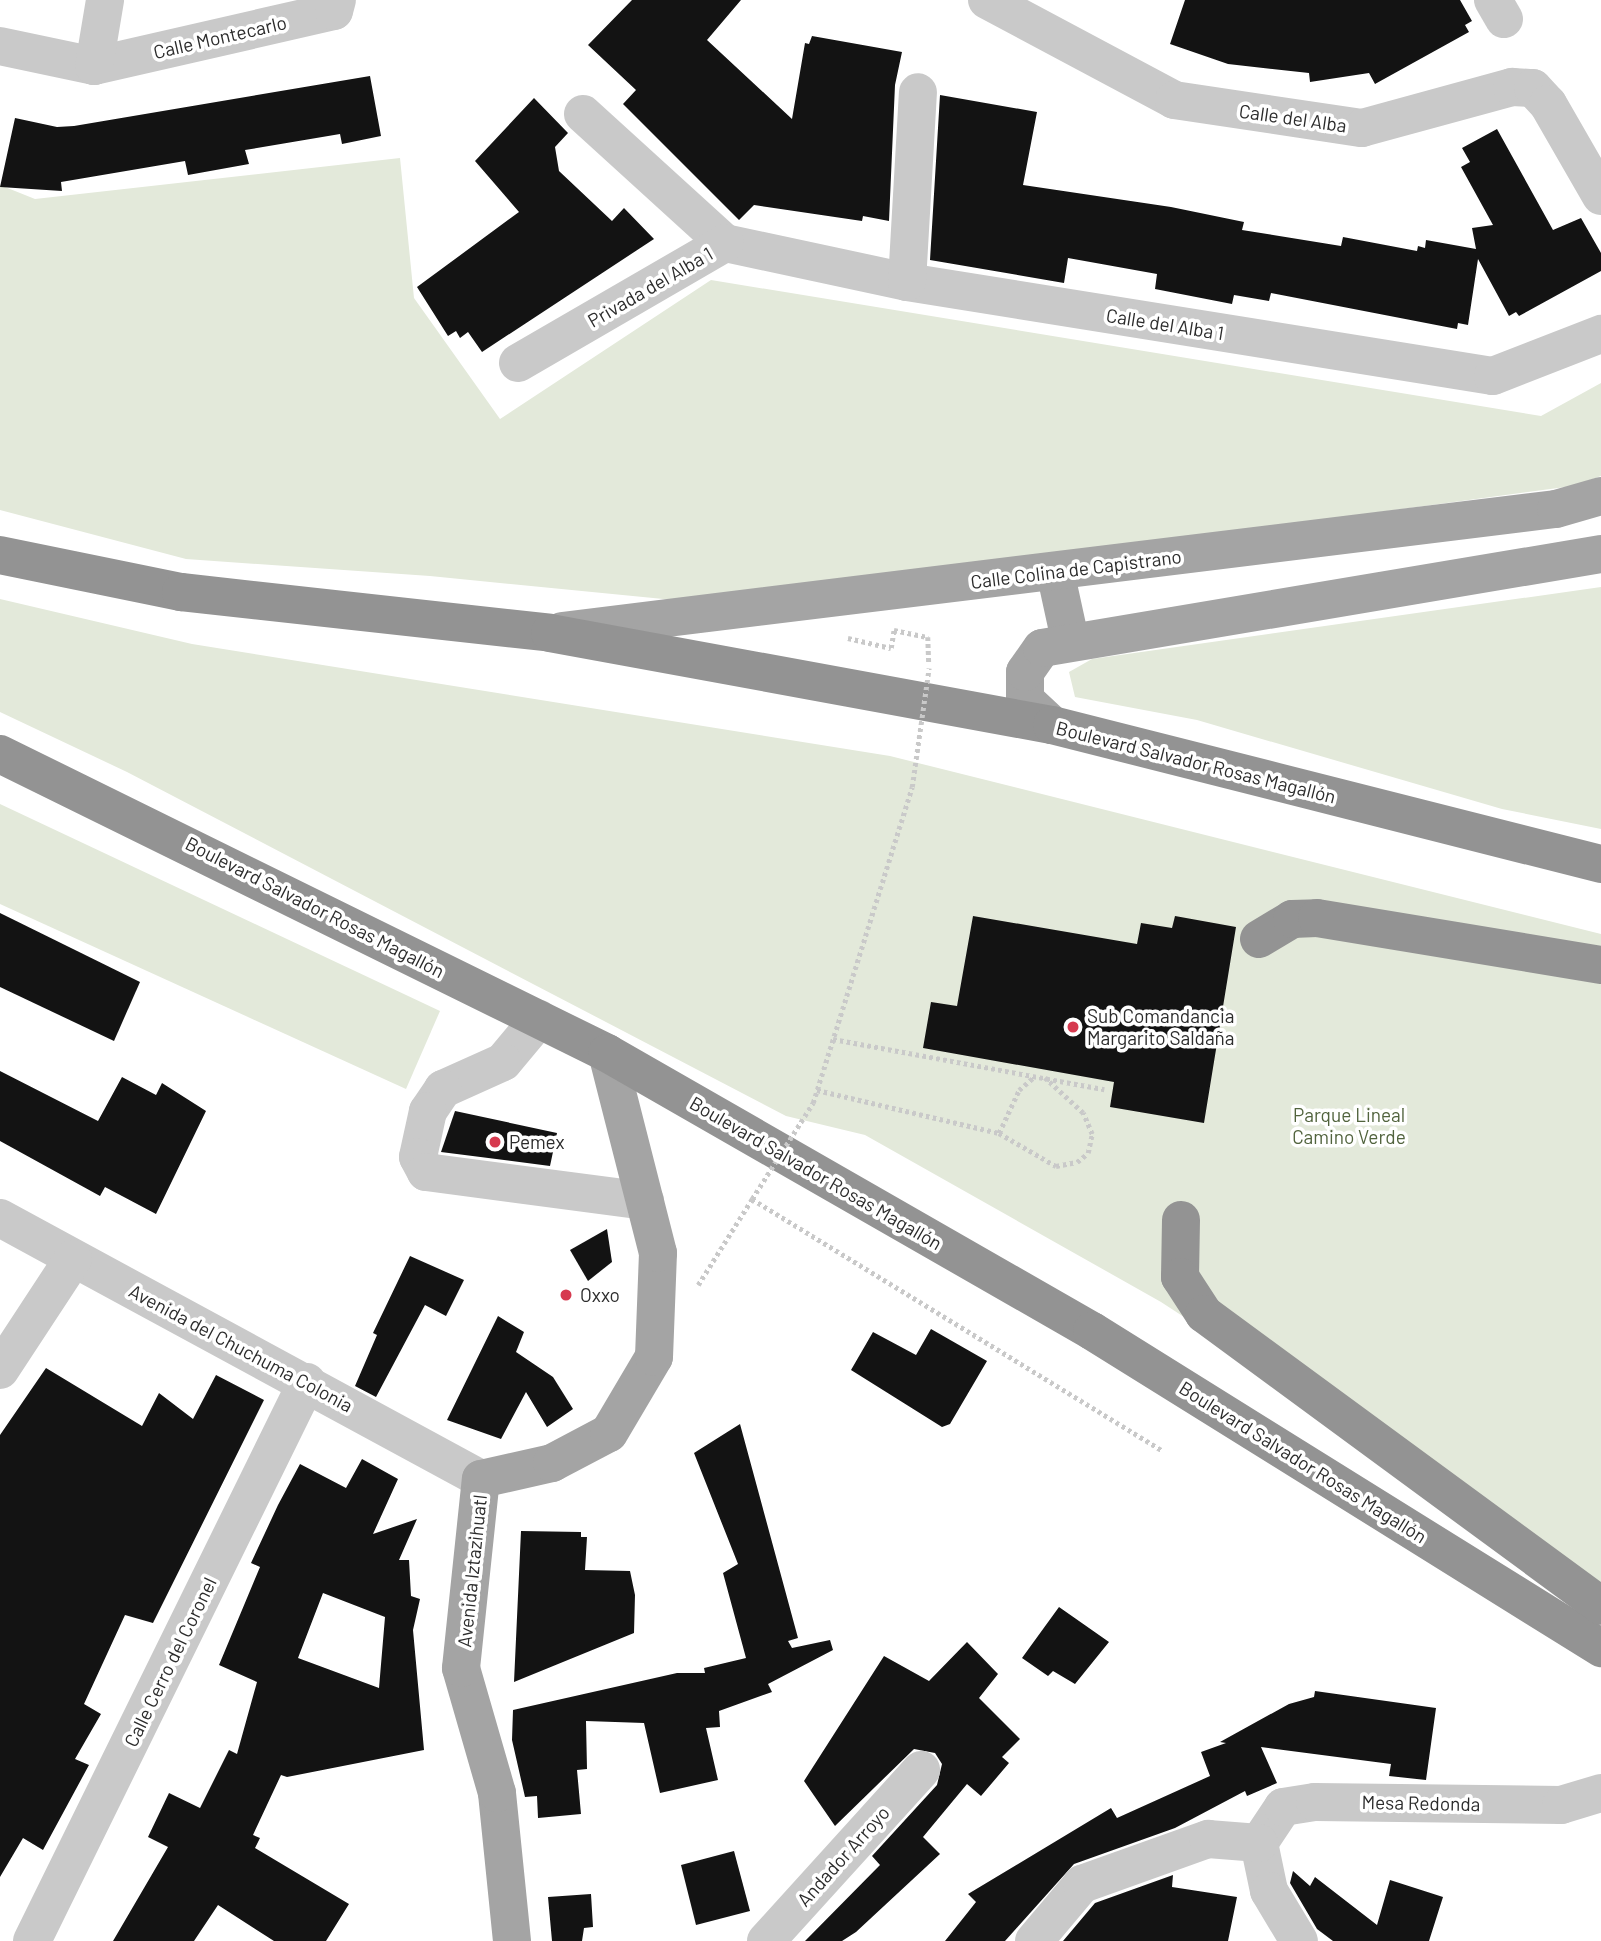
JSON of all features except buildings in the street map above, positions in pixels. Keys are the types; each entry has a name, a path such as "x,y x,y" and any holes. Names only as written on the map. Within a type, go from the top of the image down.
{"highway":[{"name":"Boulevard Salvador Rosas Magallón","path":"0,555 181,592 550,633 1052,726 1601,864"},
{"name":"Boulevard Salvador Rosas Magallón","path":"0,754 607,1054 1093,1331 1601,1648"},
{"path":"1259,939 1292,919 1317,918 1601,965"},
{"path":"1181,1220 1180,1277 1204,1314 1601,1606"}],"main road":[{"name":"Calle Colina de Capistrano","path":"550,633 1556,509 1601,496"},
{"path":"1052,726 1025,700 1025,672 1042,648 1070,640 1601,554"},
{"path":"1055,571 1070,640"},
{"name":"Avenida Iztazihuatl","path":"512,1941 497,1793 461,1668 481,1479 552,1463 609,1433 654,1357 658,1253 607,1054"}],"street":[{"path":"94,66 105,0"},
{"name":"Calle Montecarlo","path":"0,46 94,66 334,11 337,0"},
{"name":"Calle del Alba","path":"987,0 1174,100 1362,128 1512,87 1533,88 1548,104 1601,196"},
{"path":"907,282 918,92"},
{"name":"Privada del Alba 1","path":"518,363 725,243 583,114"},
{"name":"Calle del Alba 1","path":"725,243 907,282 1493,376 1601,334"},
{"path":"539,1019 503,1062 443,1089 428,1111 418,1157 426,1172 645,1200"},
{"name":"Avenida del Chuchuma Colonia","path":"0,1218 307,1382 481,1479"},
{"path":"0,1370 73,1259"},
{"name":"Calle Cerro del Coronel","path":"32,1941 307,1382"},
{"name":"Andador Arroyo","path":"766,1941 921,1770"},
{"name":"Mesa Redonda","path":"1259,1843 1283,1807 1315,1802 1560,1805 1601,1793"},
{"path":"1034,1941 1082,1884 1208,1839 1259,1843 1269,1891 1299,1941"}],"path":[{"path":"731,1229 813,1103 912,787 929,668 928,637 894,630 891,648 857,640"},
{"path":"833,1039 1104,1089"},
{"path":"999,1133 1019,1090 1034,1076"},
{"path":"817,1090 999,1133 1056,1166 1077,1162 1088,1153 1092,1134 1083,1113 1045,1078"},
{"path":"752,1199 1163,1451"}],"green space":[{"path":"400,158 414,298 500,419 711,280 1541,416 1601,383 1601,476 1573,486 704,603 430,576 186,559 0,510 0,185 35,199"},
{"path":"1601,587 1601,829 1502,809 1197,720 1075,697 1069,672 1092,659"},
{"name":"Parque Lineal Camino Verde","path":"0,599 192,644 890,756 1601,934 1601,1589 1161,1302 865,1135 786,1116 127,772 0,712"},
{"path":"0,804 440,1011 406,1089 0,904"}],"place":[{"name":"Sub Comandancia Margarito Saldaña","path":"1073,1027"},
{"name":"Pemex","path":"495,1142"},
{"name":"Oxxo","path":"566,1295"}]}
